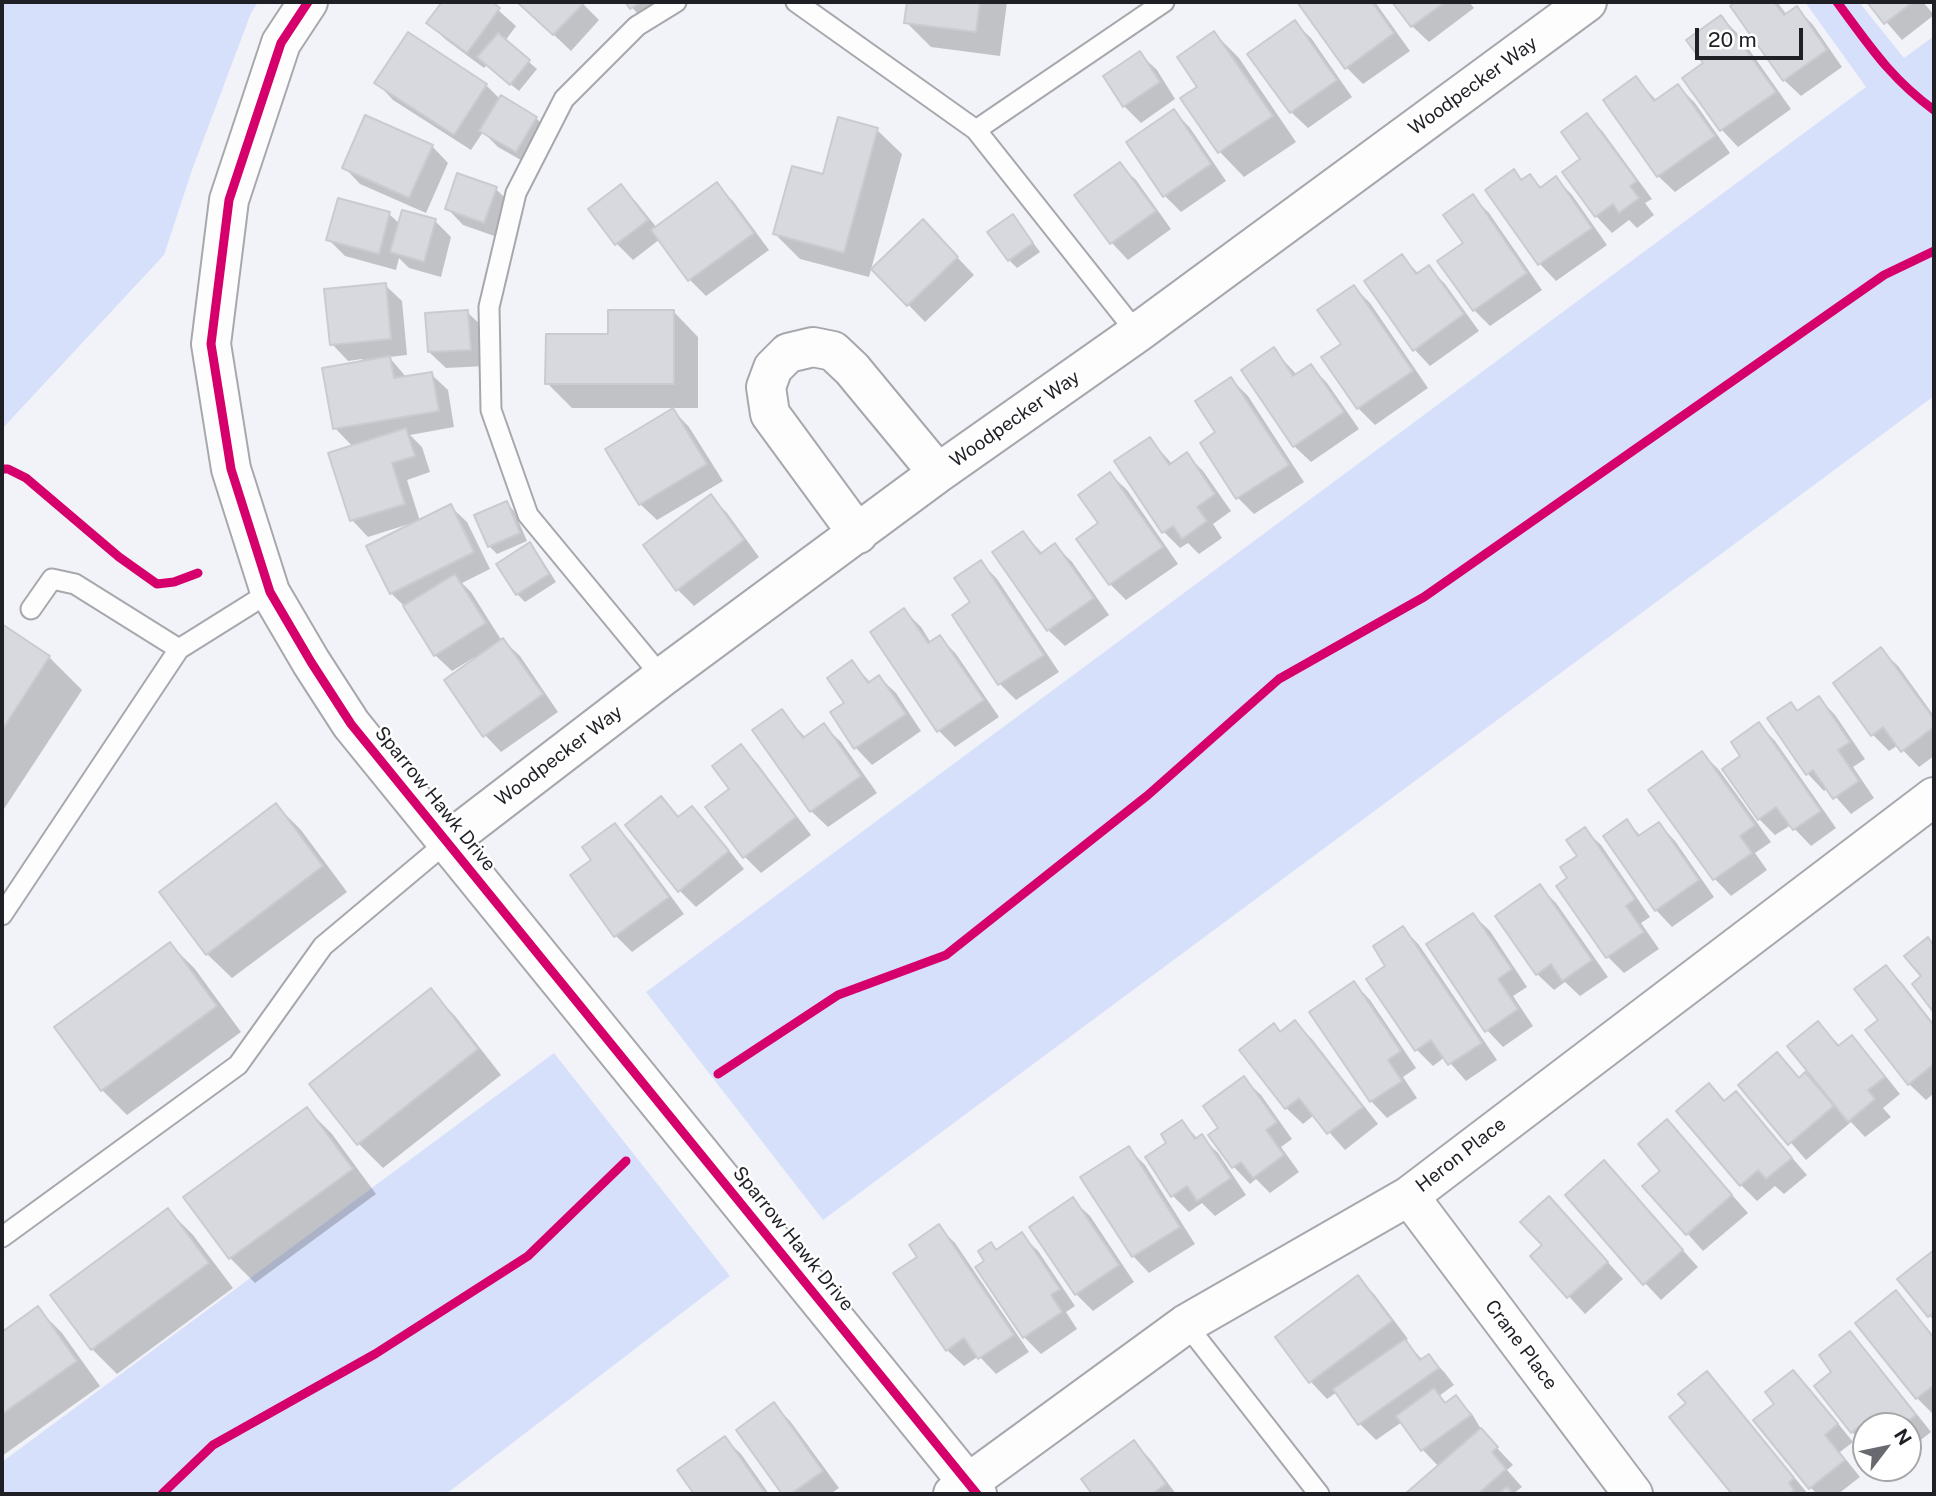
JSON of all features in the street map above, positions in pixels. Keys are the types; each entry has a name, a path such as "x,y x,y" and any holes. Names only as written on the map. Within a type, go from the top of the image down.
{"street":[{"name":"Sparrow Hawk Drive","path":"308,2 281,43 229,200 212,344 231,469 270,592 351,724 966,1491"},
{"name":"Woodpecker Way","path":"447,842 662,677 938,473 1137,333 1584,3"},
{"path":"858,534 770,414 766,387 773,368 788,353 813,347 834,351 938,473"},
{"name":"Heron Place","path":"966,1491 1186,1324 1409,1196 1551,1085 1934,797"},
{"name":"Crane Place","path":"1409,1196 1633,1494"}],"lane":[{"path":"662,677 528,515 491,410 489,307 516,193 564,99 637,26 676,2"},
{"path":"796,2 976,131 1137,333"},
{"path":"976,131 1164,2"},
{"path":"31,609 52,579 75,584 179,649"},
{"path":"2,915 179,649 270,592"},
{"path":"2,1237 238,1065 323,946 447,842"},
{"path":"1186,1324 1319,1494"}],"shaded area":[{"path":"2,2 258,2 251,13 192,170 164,255 2,429"},
{"path":"1805,2 1859,2 1904,58 1934,36 1934,396 823,1220 646,992 1866,87"},
{"path":"554,1053 730,1276 446,1494 2,1494 2,1462"}],"building":[{"path":"442,2 492,2 500,8 467,53 426,23"},
{"path":"517,2 583,2 584,3 553,35"},
{"path":"625,2 642,2 630,9"},
{"path":"907,2 980,2 976,32 904,23"},
{"path":"1297,2 1372,2 1394,33 1345,69"},
{"path":"1392,2 1445,2 1411,27"},
{"path":"1736,2 1774,2 1784,15 1797,6 1827,50 1783,81 1730,6"},
{"path":"1867,2 1913,2 1884,24"},
{"path":"1721,15 1776,92 1720,131 1682,78 1703,63 1686,40"},
{"path":"1295,20 1337,80 1290,113 1247,54"},
{"path":"1214,31 1273,116 1218,153 1180,98 1197,87 1177,57"},
{"path":"408,32 487,84 454,135 374,83"},
{"path":"498,33 530,60 510,85 477,57"},
{"path":"1140,51 1160,82 1123,107 1103,76"},
{"path":"1636,76 1654,101 1678,84 1715,136 1657,177 1603,100"},
{"path":"501,95 537,117 516,152 479,131"},
{"path":"1174,109 1211,164 1163,197 1126,142"},
{"path":"1587,113 1637,181 1630,186 1639,198 1619,213 1613,204 1595,217 1562,172 1580,159 1561,132"},
{"path":"365,115 433,145 409,198 342,168"},
{"path":"838,117 878,128 844,253 773,234 792,166 823,174"},
{"path":"1120,162 1156,211 1110,244 1074,195"},
{"path":"1514,169 1521,180 1530,174 1540,188 1556,176 1592,228 1538,265 1485,190"},
{"path":"457,173 497,187 484,223 445,209"},
{"path":"717,182 754,233 688,281 651,230"},
{"path":"621,184 648,220 615,245 588,209"},
{"path":"1473,194 1527,273 1473,311 1437,261 1463,243 1443,215"},
{"path":"338,198 390,212 379,254 326,240"},
{"path":"402,210 436,219 424,262 390,252"},
{"path":"1013,214 1033,243 1008,261 987,232"},
{"path":"923,219 958,257 907,306 871,269"},
{"path":"1402,254 1416,274 1429,265 1464,314 1413,351 1364,281"},
{"path":"386,283 391,339 330,345 324,289"},
{"path":"1354,285 1413,371 1357,409 1321,357 1341,344 1317,310"},
{"path":"468,310 471,350 428,352 425,313"},
{"path":"608,310 674,310 674,384 545,384 546,334 608,334"},
{"path":"1274,347 1293,376 1311,364 1344,412 1293,447 1241,370"},
{"path":"390,356 394,378 432,372 439,411 333,429 322,368"},
{"path":"1231,377 1289,465 1236,499 1200,443 1215,432 1195,401"},
{"path":"673,408 707,464 639,505 605,449"},
{"path":"406,428 415,456 392,463 405,504 350,521 328,453"},
{"path":"1150,437 1169,465 1187,452 1215,494 1197,507 1207,521 1182,539 1173,526 1162,533 1114,461"},
{"path":"1110,472 1163,547 1109,585 1076,539 1098,523 1078,495"},
{"path":"711,494 744,540 676,591 643,545"},
{"path":"507,501 520,533 488,547 474,515"},
{"path":"451,504 474,552 390,594 366,546"},
{"path":"1023,531 1040,554 1055,543 1094,598 1047,631 992,552"},
{"path":"530,542 549,574 516,595 496,564"},
{"path":"981,560 1044,655 998,685 952,615 970,602 954,578"},
{"path":"455,574 486,623 434,656 403,606"},
{"path":"904,608 928,643 940,635 984,700 937,732 870,632"},
{"path":"2,624 50,656 2,730"},
{"path":"503,638 543,694 483,737 444,680"},
{"path":"1881,647 1934,719 1934,727 1901,752 1883,727 1871,736 1833,683"},
{"path":"852,660 868,683 879,675 906,714 854,749 830,712 844,703 827,678"},
{"path":"1819,696 1850,742 1838,750 1859,781 1833,799 1813,770 1806,775 1767,718 1791,702 1797,711"},
{"path":"782,709 803,738 824,723 861,776 810,812 752,730"},
{"path":"1759,722 1821,811 1793,830 1776,807 1758,820 1722,769 1740,756 1731,742"},
{"path":"741,744 796,817 743,858 705,807 729,789 712,766"},
{"path":"1702,751 1755,825 1740,836 1752,853 1713,880 1648,790"},
{"path":"661,796 678,817 692,806 729,851 678,892 625,825"},
{"path":"276,803 323,866 206,955 159,892"},
{"path":"1627,819 1638,836 1659,822 1699,880 1655,911 1603,836"},
{"path":"615,823 669,897 614,937 570,875 591,860 582,847"},
{"path":"1585,827 1635,899 1626,906 1644,932 1606,958 1556,886 1567,878 1560,867 1577,856 1566,840"},
{"path":"1540,884 1592,960 1562,981 1551,964 1536,975 1495,916"},
{"path":"1473,913 1512,969 1498,979 1518,1009 1485,1032 1426,944"},
{"path":"1403,926 1482,1043 1448,1065 1431,1040 1415,1051 1366,979 1385,966 1373,946"},
{"path":"1928,937 1934,946 1934,1013 1912,984 1921,976 1904,956"},
{"path":"170,942 217,1006 101,1091 54,1027"},
{"path":"1886,965 1934,1026 1934,1064 1908,1085 1865,1030 1878,1020 1854,989"},
{"path":"1354,981 1401,1051 1388,1060 1402,1081 1370,1102 1309,1012"},
{"path":"431,988 478,1049 357,1145 309,1084"},
{"path":"1295,1020 1363,1107 1327,1134 1299,1098 1285,1109 1239,1050 1274,1023 1280,1032"},
{"path":"1818,1021 1838,1046 1852,1035 1885,1077 1868,1090 1875,1099 1848,1122 1787,1046"},
{"path":"1777,1052 1799,1078 1805,1072 1834,1106 1788,1145 1738,1085"},
{"path":"1244,1076 1277,1122 1266,1130 1284,1155 1253,1178 1241,1162 1232,1168 1208,1135 1218,1128 1203,1106"},
{"path":"1709,1083 1724,1101 1736,1091 1792,1158 1766,1179 1758,1170 1740,1186 1676,1111"},
{"path":"307,1107 353,1169 229,1259 183,1197"},
{"path":"1667,1119 1732,1195 1686,1235 1642,1186 1660,1171 1638,1144"},
{"path":"1182,1120 1195,1139 1202,1134 1231,1178 1197,1201 1187,1186 1171,1197 1145,1157 1166,1143 1161,1134"},
{"path":"1129,1146 1180,1227 1132,1257 1080,1177"},
{"path":"1604,1160 1683,1250 1643,1285 1565,1195"},
{"path":"1549,1196 1608,1262 1567,1298 1530,1256 1542,1245 1520,1222"},
{"path":"1073,1197 1119,1265 1075,1295 1029,1227"},
{"path":"168,1208 209,1263 91,1350 50,1295"},
{"path":"939,1224 1014,1335 978,1359 964,1338 946,1351 893,1273 917,1257 909,1245"},
{"path":"1022,1232 1060,1289 1051,1295 1062,1312 1023,1338 975,1267 984,1261 978,1251 991,1242 996,1250"},
{"path":"1934,1250 1934,1312 1928,1317 1897,1279"},
{"path":"1358,1275 1392,1321 1309,1383 1275,1337"},
{"path":"1896,1290 1934,1338 1934,1385 1916,1399 1855,1323"},
{"path":"38,1306 77,1361 2,1414 2,1332"},
{"path":"1850,1331 1914,1412 1852,1412 1851,1433 1814,1386 1831,1372 1819,1355"},
{"path":"1405,1339 1420,1360 1429,1354 1439,1368 1358,1425 1333,1389"},
{"path":"1793,1370 1838,1424 1825,1435 1845,1460 1809,1489 1753,1420 1774,1404 1765,1392"},
{"path":"1707,1371 1794,1478 1789,1483 1794,1490 1789,1494 1732,1494 1669,1417 1686,1403 1678,1394"},
{"path":"1434,1388 1445,1403 1456,1395 1471,1415 1421,1451 1396,1416"},
{"path":"774,1402 823,1471 791,1494 782,1494 736,1430"},
{"path":"1481,1428 1498,1447 1492,1452 1506,1469 1478,1494 1405,1494"},
{"path":"725,1436 766,1494 694,1494 677,1470"},
{"path":"1134,1440 1166,1484 1152,1494 1092,1494 1081,1479"},
{"path":"1507,1487 1513,1494 1498,1494"}],"cycle path":[{"path":"308,2 281,43 229,200 211,344 231,469 270,592 351,724 977,1494"},
{"path":"1837,2 1892,73 1934,110"},
{"path":"718,1074 838,995 946,955 1148,795 1279,679 1424,597 1884,275 1934,251"},
{"path":"2,469 8,469 26,478 119,557 157,584 174,582 198,573"},
{"path":"162,1494 213,1445 375,1354 528,1256 626,1161"}]}
